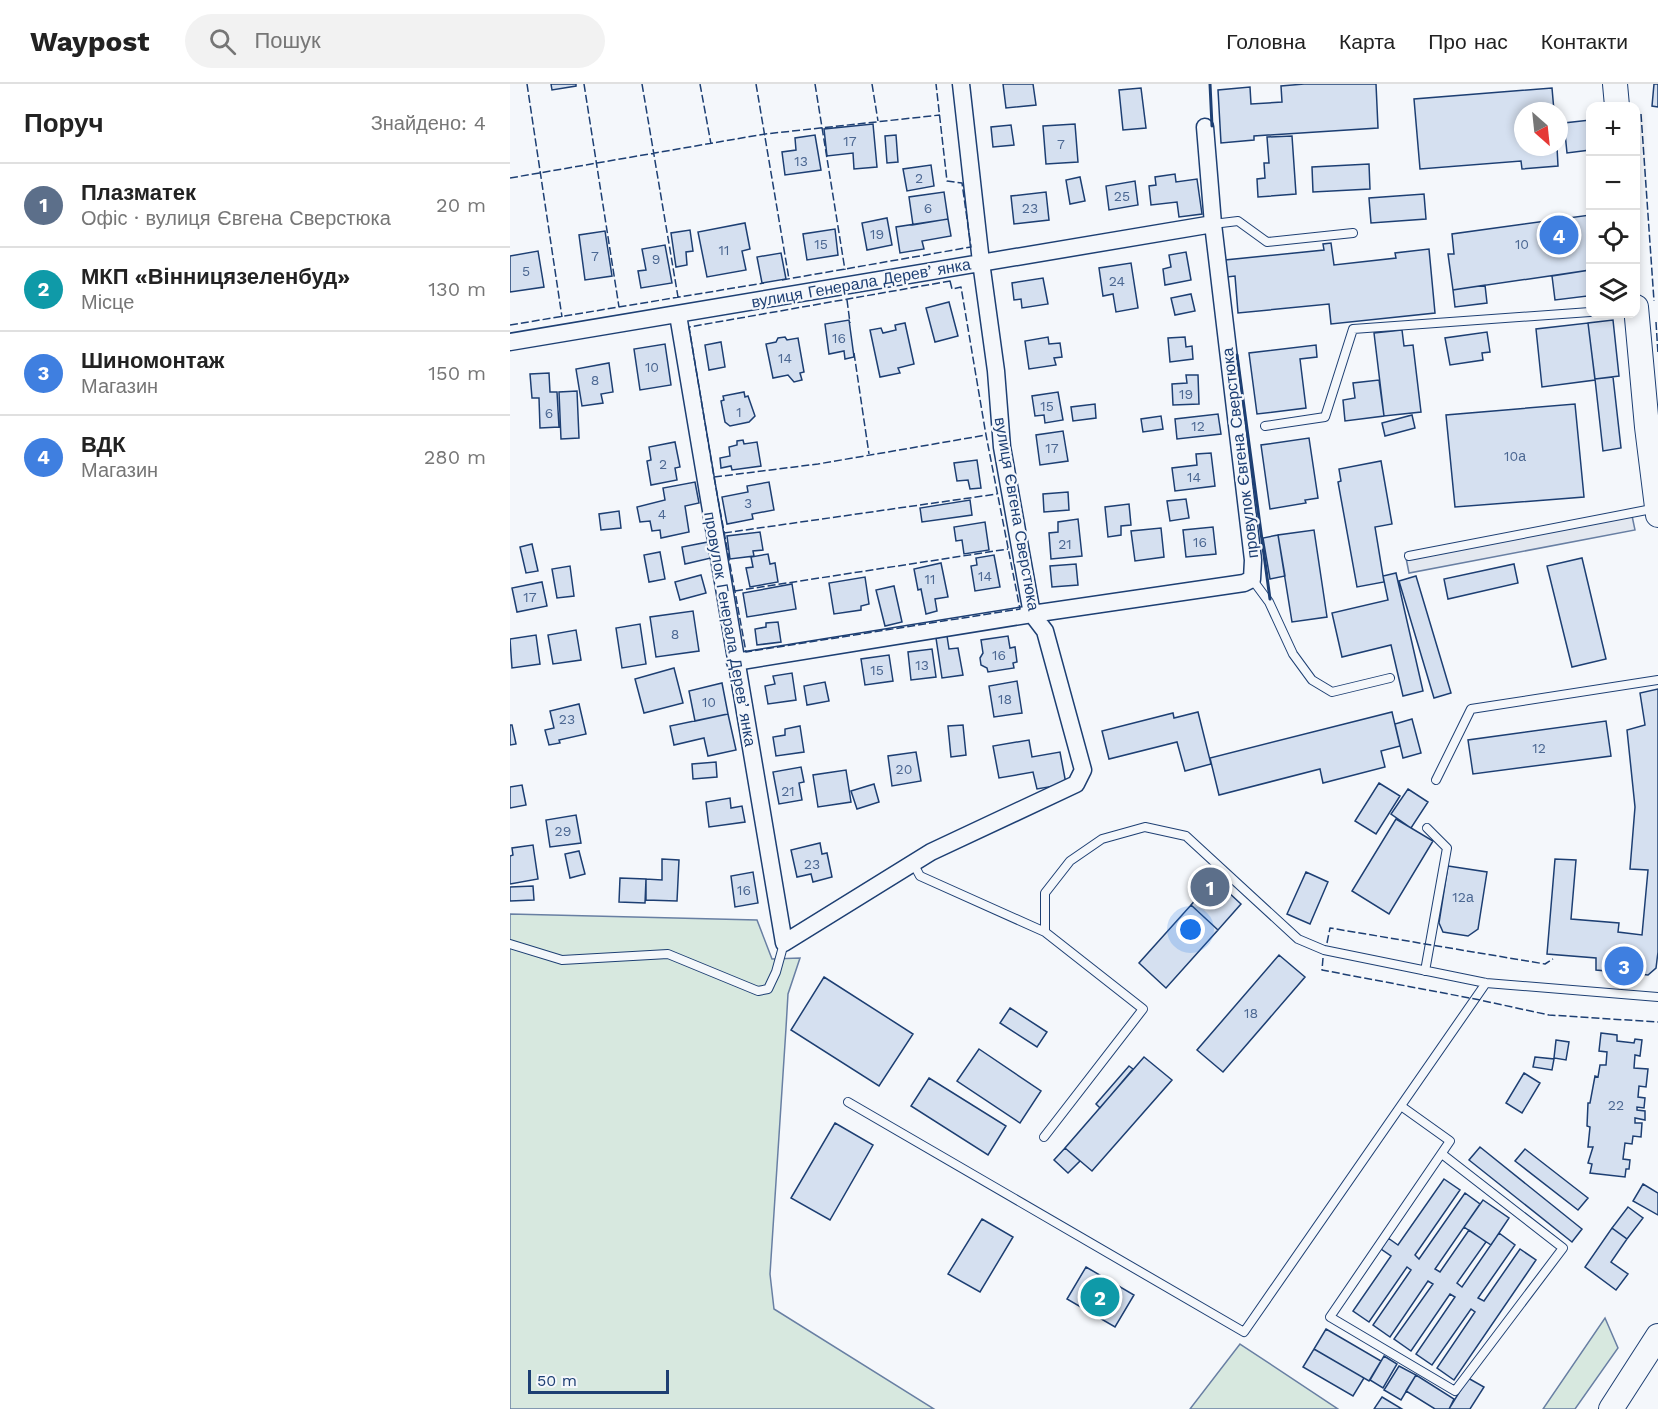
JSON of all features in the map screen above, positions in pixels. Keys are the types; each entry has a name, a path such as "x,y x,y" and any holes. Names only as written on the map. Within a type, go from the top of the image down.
{"main road":[{"path":"1615,84 1617,102"},
{"path":"1637,318 1652,429 1658,512"},
{"path":"1611,1409 1658,1335"}],"street":[{"name":"вулиця Євгена Сверстюка","path":"784,943 931,852 1076,784 1083,770 1045,631 1032,614 1002,447 996,371 961,84"},
{"name":"провулок Євгена Сверстюка","path":"735,662 1032,614 1244,583 1252,579 1253,560 1213,224 1206,127"},
{"name":"вулиця Генерала Деревʼянка","path":"510,342 1213,224"},
{"name":"провулок Генерала Деревʼянка","path":"678,315 784,943"}],"lane":[{"path":"1213,224 1238,221 1267,242 1353,233"},
{"path":"1265,426 1325,417 1353,329 1586,312"},
{"path":"1409,556 1658,512"},
{"path":"1252,579 1269,602 1293,654 1312,680 1332,692 1390,678"},
{"path":"1436,780 1471,709 1658,680"},
{"path":"1046,933 1045,893 1070,861 1102,839 1145,827 1186,836 1298,939 1324,950 1486,983 1658,997"},
{"path":"1425,971 1447,848 1427,828"},
{"path":"913,863 920,876 1046,933 1143,1009 1044,1137"},
{"path":"510,944 562,960 668,954 758,991 768,989 776,972 784,943"},
{"path":"848,1102 1244,1332 1486,983"},
{"path":"1401,1106 1450,1141 1330,1317 1455,1391 1563,1248 1442,1154"}],"shaded area":[{"path":"1631,511 1635,530 1409,573 1405,553"},
{"path":"510,914 757,920 772,959 800,958 788,994 770,1274 774,1309 934,1409 510,1409"},
{"path":"1605,1318 1618,1348 1575,1409 1543,1409"},
{"path":"1240,1344 1338,1409 1190,1409"}],"building":[{"path":"551,84 576,84 576,86 552,90"},
{"path":"1003,84 1033,84 1036,105 1006,108"},
{"path":"1376,84 1378,128 1254,136 1254,140 1221,143 1218,90 1250,87 1251,104 1282,102 1281,86"},
{"path":"1654,84 1658,84 1658,107 1652,106"},
{"path":"1141,88 1146,128 1123,130 1119,90"},
{"path":"1552,88 1553,102 1514,102 1514,156 1557,156 1558,166 1522,169 1521,161 1420,169 1414,99"},
{"path":"1586,120 1586,151 1568,153 1568,123"},
{"path":"873,124 877,167 854,169 853,153 827,156 824,129"},
{"path":"1075,124 1078,162 1046,164 1043,126"},
{"path":"1011,125 1014,145 993,147 991,127"},
{"path":"815,135 821,170 785,175 782,152 796,150 795,138"},
{"path":"896,135 898,162 887,163 885,136"},
{"path":"1292,136 1296,194 1258,197 1257,179 1265,178 1264,163 1269,163 1267,137"},
{"path":"1369,164 1370,189 1313,192 1312,167"},
{"path":"931,165 934,186 907,191 903,169"},
{"path":"1175,174 1176,182 1197,179 1202,214 1179,217 1177,202 1151,205 1149,186 1156,185 1155,177"},
{"path":"1080,177 1085,201 1070,204 1066,180"},
{"path":"1135,181 1138,205 1109,210 1106,186"},
{"path":"944,192 948,219 913,225 909,197"},
{"path":"1046,192 1049,220 1014,224 1011,196"},
{"path":"1424,194 1426,219 1371,223 1369,198"},
{"path":"1586,216 1586,271 1453,290 1448,254 1454,254 1452,234"},
{"path":"887,218 892,245 867,250 862,223"},
{"path":"948,219 951,236 922,241 924,249 900,253 896,227"},
{"path":"745,223 750,249 742,251 746,270 707,277 698,232"},
{"path":"835,229 838,255 807,260 803,234"},
{"path":"690,230 693,251 686,252 687,265 676,267 671,233"},
{"path":"605,231 612,276 585,280 579,235"},
{"path":"1331,243 1334,265 1396,258 1395,253 1429,249 1435,313 1331,324 1329,304 1238,313 1235,276 1227,277 1225,260 1324,250 1323,244"},
{"path":"665,245 672,283 641,288 638,271 646,270 642,249"},
{"path":"538,251 544,287 510,292 510,256"},
{"path":"1186,252 1191,280 1165,285 1163,269 1171,267 1169,255"},
{"path":"781,253 786,279 762,283 757,257"},
{"path":"1131,263 1138,308 1116,312 1113,294 1103,296 1099,268"},
{"path":"1586,271 1586,296 1555,300 1552,276"},
{"path":"1043,278 1048,304 1022,308 1021,299 1014,300 1012,283"},
{"path":"1485,285 1487,303 1455,307 1453,290"},
{"path":"1191,294 1195,311 1175,315 1171,298"},
{"path":"949,302 958,336 935,342 926,308"},
{"path":"849,320 854,357 845,359 844,351 829,354 825,324"},
{"path":"1613,320 1619,376 1595,379 1588,323"},
{"path":"905,323 914,364 898,368 900,373 880,377 870,330 881,328 883,333 896,330 895,325"},
{"path":"1588,323 1595,380 1542,387 1536,329"},
{"path":"1402,330 1404,346 1413,345 1421,412 1384,416 1374,333"},
{"path":"1487,332 1490,352 1482,353 1483,360 1450,365 1445,338"},
{"path":"785,337 787,340 798,338 804,372 800,373 802,380 794,382 788,375 773,378 766,344"},
{"path":"1048,337 1049,344 1060,343 1062,357 1054,358 1056,365 1029,369 1025,341"},
{"path":"1185,337 1186,347 1192,346 1193,359 1170,362 1168,338"},
{"path":"721,342 725,367 709,370 705,345"},
{"path":"665,344 671,385 640,390 634,349"},
{"path":"1316,345 1317,357 1300,359 1306,408 1257,414 1249,353"},
{"path":"609,363 613,392 601,394 603,403 582,406 576,369"},
{"path":"549,373 550,392 557,392 559,427 540,428 539,398 532,398 530,374"},
{"path":"1186,375 1198,375 1199,404 1173,405 1172,384 1187,383"},
{"path":"1613,377 1621,448 1603,451 1595,379"},
{"path":"1379,380 1384,416 1345,421 1343,400 1355,398 1353,383"},
{"path":"577,391 579,438 561,439 559,392"},
{"path":"744,392 745,397 748,396 755,416 749,422 730,426 725,422 721,401 724,400 723,396"},
{"path":"1058,392 1063,420 1045,423 1044,415 1035,416 1032,396"},
{"path":"1095,404 1096,418 1073,421 1071,407"},
{"path":"1575,404 1584,497 1455,507 1446,415"},
{"path":"1218,414 1221,434 1177,439 1175,419"},
{"path":"1412,415 1415,428 1385,436 1382,423"},
{"path":"1161,416 1163,429 1143,432 1141,419"},
{"path":"1063,431 1068,461 1040,465 1036,435"},
{"path":"1309,438 1318,498 1305,500 1306,503 1270,509 1261,445"},
{"path":"743,440 744,444 757,442 761,466 732,470 731,466 721,468 720,458 730,456 729,447"},
{"path":"675,442 680,467 675,468 677,480 651,485 647,461 651,460 649,447"},
{"path":"1211,453 1215,486 1175,491 1172,468 1197,465 1196,454"},
{"path":"977,460 981,488 970,489 968,480 957,481 954,463"},
{"path":"1381,461 1392,524 1375,527 1384,582 1357,587 1338,482 1341,481 1339,469"},
{"path":"695,482 699,503 685,506 689,532 661,538 660,530 652,531 650,521 640,522 637,507 665,500 663,488"},
{"path":"769,482 774,510 752,514 753,519 727,524 722,497 748,492 747,486"},
{"path":"1068,492 1069,510 1044,512 1043,494"},
{"path":"1186,499 1189,518 1170,521 1167,501"},
{"path":"970,500 972,515 922,522 920,508"},
{"path":"1129,504 1131,525 1121,526 1121,535 1108,537 1105,507"},
{"path":"619,511 621,528 601,530 599,514"},
{"path":"1078,519 1082,556 1051,559 1049,533 1058,532 1058,522"},
{"path":"985,522 989,550 964,554 962,540 956,541 954,527"},
{"path":"1213,527 1216,554 1186,557 1183,530"},
{"path":"1161,528 1164,557 1135,561 1131,531"},
{"path":"1314,530 1327,617 1292,622 1278,535"},
{"path":"760,532 763,550 753,551 754,556 730,559 727,536"},
{"path":"1278,535 1285,576 1270,579 1263,538"},
{"path":"708,542 711,558 685,564 682,547"},
{"path":"532,544 538,571 526,573 520,547"},
{"path":"660,552 665,579 649,582 644,555"},
{"path":"768,554 770,564 775,563 778,582 750,587 746,568 753,567 751,557"},
{"path":"994,555 1000,587 975,591 971,566 977,565 976,558"},
{"path":"1582,558 1606,659 1572,667 1547,566"},
{"path":"941,563 948,597 935,599 937,611 926,614 914,569"},
{"path":"1076,564 1078,585 1052,587 1050,566"},
{"path":"1514,564 1518,583 1448,599 1444,579"},
{"path":"570,566 574,596 557,598 552,569"},
{"path":"1396,573 1423,691 1403,696 1391,645 1342,657 1332,613 1388,600 1383,576"},
{"path":"701,575 706,593 680,600 675,582"},
{"path":"1416,576 1451,693 1434,698 1399,581"},
{"path":"865,577 869,604 861,606 861,610 834,614 829,583"},
{"path":"542,582 547,606 517,612 512,588"},
{"path":"792,584 796,609 747,617 743,593"},
{"path":"894,586 902,622 885,626 876,590"},
{"path":"693,611 699,651 656,657 650,617"},
{"path":"778,622 781,642 757,645 755,629 766,627 766,623"},
{"path":"640,624 646,664 622,668 616,628"},
{"path":"576,630 581,660 553,664 548,635"},
{"path":"536,635 540,664 512,668 510,639"},
{"path":"947,636 949,649 958,648 963,675 942,678 936,638"},
{"path":"1008,636 1010,648 1015,647 1017,662 1013,663 1014,668 988,672 987,668 981,665 980,658 983,653 981,640"},
{"path":"932,649 936,677 911,680 908,652"},
{"path":"889,655 893,681 865,685 861,659"},
{"path":"674,668 683,703 644,713 635,679"},
{"path":"792,673 796,700 768,704 765,686 775,684 773,676"},
{"path":"1017,681 1022,713 994,717 989,686"},
{"path":"825,682 829,701 807,705 804,686"},
{"path":"722,683 728,714 695,721 689,691"},
{"path":"1658,689 1658,952 1656,968 1648,975 1596,970 1596,958 1547,954 1555,859 1576,860 1571,919 1619,923 1618,932 1642,935 1648,870 1630,869 1635,807 1627,730 1645,725 1640,693"},
{"path":"579,704 586,734 559,740 560,743 549,745 545,730 554,728 550,711"},
{"path":"1198,712 1211,764 1185,771 1177,742 1109,759 1102,731 1173,713 1174,718"},
{"path":"1392,712 1400,746 1381,751 1385,767 1323,783 1320,769 1219,795 1210,758"},
{"path":"728,714 736,750 708,756 704,738 674,745 670,726"},
{"path":"1412,719 1421,753 1403,758 1395,724"},
{"path":"1606,721 1611,756 1473,774 1468,740"},
{"path":"510,725 512,725 516,744 510,745"},
{"path":"963,725 966,755 951,757 948,726"},
{"path":"800,726 804,752 776,756 773,737 785,735 785,729"},
{"path":"1029,740 1032,757 1060,752 1066,784 1037,789 1033,772 999,778 993,746"},
{"path":"916,752 921,781 892,786 888,756"},
{"path":"716,762 717,777 693,779 692,764"},
{"path":"801,767 804,782 799,783 802,800 779,804 773,772"},
{"path":"846,770 851,802 818,807 813,775"},
{"path":"1379,783 1400,796 1376,834 1355,821"},
{"path":"874,784 879,802 857,809 851,791"},
{"path":"522,785 526,805 510,808 510,787"},
{"path":"1408,789 1428,802 1411,828 1391,814"},
{"path":"730,798 731,808 742,806 745,822 709,827 706,802"},
{"path":"576,815 581,843 550,847 546,820"},
{"path":"1396,819 1433,841 1389,914 1352,891"},
{"path":"820,843 822,854 827,853 832,877 813,882 811,874 797,877 791,850"},
{"path":"533,845 538,879 510,884 512,848"},
{"path":"579,851 585,874 570,878 565,854"},
{"path":"662,859 679,860 677,901 646,900 646,879 662,880"},
{"path":"1448,866 1487,872 1478,929 1468,936 1443,932 1439,923"},
{"path":"753,872 758,903 735,907 731,876"},
{"path":"1306,872 1328,882 1310,924 1287,914"},
{"path":"620,878 646,879 645,903 619,902"},
{"path":"1214,879 1241,904 1218,930 1191,905"},
{"path":"533,886 534,900 510,901 510,887"},
{"path":"1191,905 1218,930 1166,988 1139,963"},
{"path":"1279,955 1305,977 1223,1072 1197,1050"},
{"path":"824,977 913,1034 879,1086 791,1030"},
{"path":"1010,1008 1047,1032 1037,1047 1000,1023"},
{"path":"1601,1033 1617,1035 1617,1041 1634,1043 1635,1039 1642,1040 1640,1056 1635,1055 1634,1068 1648,1069 1646,1087 1639,1086 1638,1097 1645,1098 1644,1108 1637,1107 1637,1110 1645,1111 1645,1120 1635,1118 1635,1123 1642,1123 1641,1137 1633,1136 1632,1144 1625,1143 1623,1159 1630,1160 1625,1177 1590,1173 1592,1164 1588,1163 1593,1147 1588,1147 1590,1127 1587,1126 1588,1103 1590,1103 1595,1076 1598,1077 1600,1065 1606,1065 1607,1052 1599,1051"},
{"path":"1556,1040 1569,1042 1566,1060 1554,1058"},
{"path":"979,1049 1041,1091 1020,1123 957,1081"},
{"path":"1144,1057 1172,1080 1092,1171 1065,1148"},
{"path":"1535,1057 1554,1059 1552,1070 1533,1067"},
{"path":"1129,1066 1133,1069 1100,1108 1096,1104"},
{"path":"1524,1073 1540,1083 1522,1113 1506,1103"},
{"path":"929,1078 1006,1126 988,1155 911,1106"},
{"path":"835,1123 873,1145 830,1220 791,1198"},
{"path":"1480,1147 1582,1229 1572,1242 1469,1160"},
{"path":"1065,1148 1080,1161 1068,1173 1054,1160"},
{"path":"1525,1149 1588,1198 1578,1210 1515,1161"},
{"path":"1444,1179 1460,1190 1415,1255 1419,1259 1465,1193 1480,1204 1435,1269 1440,1272 1469,1230 1486,1242 1457,1283 1462,1287 1499,1233 1515,1245 1478,1298 1484,1301 1520,1249 1536,1260 1454,1380 1437,1368 1475,1312 1471,1309 1432,1365 1416,1354 1455,1297 1450,1294 1411,1351 1394,1339 1433,1284 1428,1281 1390,1337 1373,1325 1411,1270 1407,1267 1369,1322 1353,1311 1391,1256 1381,1249 1388,1238 1398,1245"},
{"path":"1643,1184 1658,1193 1658,1215 1633,1201"},
{"path":"1483,1200 1509,1218 1491,1245 1464,1227"},
{"path":"1628,1207 1643,1218 1627,1239 1612,1228"},
{"path":"982,1219 1013,1237 980,1292 948,1274"},
{"path":"1612,1228 1627,1239 1611,1262 1628,1274 1616,1290 1585,1267"},
{"path":"1086,1267 1134,1295 1115,1327 1067,1299"},
{"path":"1326,1329 1381,1361 1369,1381 1314,1349"},
{"path":"1314,1349 1364,1378 1353,1396 1303,1367"},
{"path":"1384,1356 1397,1364 1383,1388 1370,1380"},
{"path":"1399,1366 1416,1375 1401,1400 1384,1390"},
{"path":"1416,1375 1454,1399 1449,1409 1435,1409 1406,1391"},
{"path":"1468,1378 1484,1387 1470,1409 1449,1409"},
{"path":"1382,1397 1402,1409 1374,1409"}],"fence":[{"path":"527,84 562,317"},
{"path":"584,84 619,307"},
{"path":"642,84 678,297"},
{"path":"700,84 711,144"},
{"path":"756,84 789,279"},
{"path":"815,84 845,270"},
{"path":"872,84 878,121"},
{"path":"782,280 971,247 962,183 947,181 936,84"},
{"path":"1641,114 1654,301"},
{"path":"510,178 765,134 940,115"},
{"path":"950,281 952,289 961,287 986,435 1020,609 746,652 689,327 950,281"},
{"path":"510,325 764,283"},
{"path":"847,300 850,323"},
{"path":"1656,322 1658,354"},
{"path":"854,353 869,454"},
{"path":"714,477 818,464 986,435"},
{"path":"724,533 997,494"},
{"path":"735,591 1008,549"},
{"path":"1327,943 1330,928 1545,964 1553,959"},
{"path":"1323,958 1322,970 1549,1015 1658,1022"}],"wall":[{"path":"1210,84 1212,126"},
{"path":"1237,355 1270,599"}],"place":[{"name":"ВДК","path":"1559,235"},
{"name":"Плазматек","path":"1210,887"},
{"name":"Шиномонтаж","path":"1624,966"},
{"name":"МКП «Вінницязеленбуд»","path":"1100,1297"}]}
